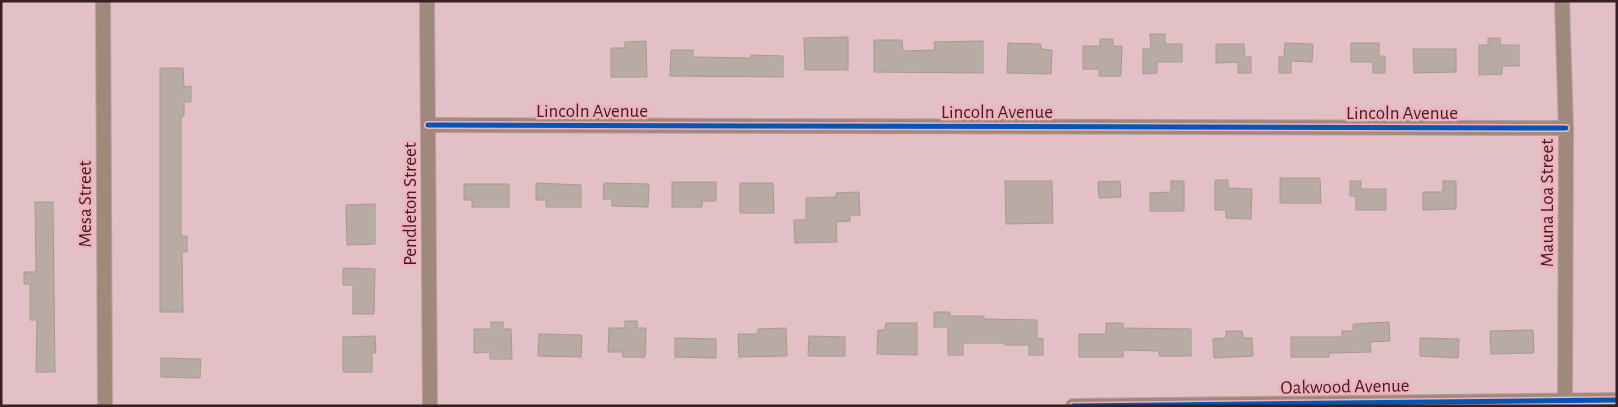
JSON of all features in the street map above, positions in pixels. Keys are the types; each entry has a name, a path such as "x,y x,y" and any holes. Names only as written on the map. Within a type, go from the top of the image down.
{"street":[{"name":"Mesa Street","path":"103,1 106,406"},
{"name":"Pendleton Street","path":"427,1 430,406"},
{"name":"Mauna Loa Street","path":"1562,1 1566,128 1565,402"},
{"name":"Lincoln Avenue","path":"428,125 1566,128"},
{"name":"Oakwood Avenue","path":"1073,406 1617,400"}],"building":[{"path":"1150,34 1165,34 1165,44 1182,44 1182,62 1157,62 1157,73 1143,74 1143,49 1151,49"},
{"path":"848,37 848,70 805,70 804,38"},
{"path":"1488,38 1500,38 1500,45 1519,45 1519,66 1502,66 1502,74 1479,75 1479,45 1488,45"},
{"path":"1100,39 1113,39 1113,46 1122,46 1121,76 1099,76 1099,69 1083,69 1083,46 1100,46"},
{"path":"874,40 902,40 903,51 935,50 934,42 983,41 983,73 874,72"},
{"path":"646,41 647,77 611,77 611,48 625,48 625,42"},
{"path":"1008,43 1041,44 1041,49 1052,50 1051,74 1007,73"},
{"path":"1285,43 1313,44 1312,62 1291,61 1291,73 1279,73 1279,57 1284,57"},
{"path":"1351,43 1379,43 1379,56 1385,56 1385,73 1373,73 1373,62 1351,62"},
{"path":"1216,44 1244,44 1245,57 1251,57 1251,73 1238,73 1238,62 1216,63"},
{"path":"1413,49 1456,49 1456,72 1414,73"},
{"path":"671,50 693,50 693,57 751,58 751,55 783,56 783,77 670,76"},
{"path":"160,68 183,68 184,87 191,86 191,102 184,102 184,116 181,116 181,236 187,236 187,252 182,252 183,312 160,312"},
{"path":"1280,178 1320,178 1321,203 1280,203"},
{"path":"1215,180 1228,180 1228,188 1252,189 1251,219 1226,218 1226,210 1215,210"},
{"path":"1005,181 1052,181 1053,223 1006,224"},
{"path":"1120,181 1121,197 1099,198 1098,182"},
{"path":"1171,181 1184,181 1184,211 1150,211 1150,193 1171,192"},
{"path":"1350,181 1361,181 1361,189 1386,189 1386,210 1356,210 1356,196 1350,196"},
{"path":"1443,181 1456,181 1456,209 1423,210 1423,192 1443,192"},
{"path":"672,182 716,182 716,201 702,201 702,207 672,207"},
{"path":"536,183 581,185 581,207 546,207 546,200 536,200"},
{"path":"604,183 649,184 648,207 612,206 612,199 603,199"},
{"path":"740,183 773,183 774,213 740,213"},
{"path":"464,184 509,184 509,207 472,207 472,200 464,200"},
{"path":"859,192 860,215 850,215 850,221 836,222 837,242 795,243 794,220 806,220 806,198 836,197 836,193"},
{"path":"35,202 53,202 55,372 36,372 37,320 30,320 30,284 24,284 24,272 36,272"},
{"path":"375,204 375,244 347,245 346,205"},
{"path":"343,268 375,269 374,314 353,314 353,285 343,285"},
{"path":"934,312 950,312 950,316 984,316 984,319 1037,320 1037,338 1043,339 1043,355 1029,355 1029,345 963,343 963,355 948,355 948,327 934,327"},
{"path":"625,321 637,321 637,328 646,328 645,357 623,357 623,352 608,352 609,328 625,328"},
{"path":"491,322 503,322 503,329 511,329 512,359 490,359 490,352 474,353 474,329 491,329"},
{"path":"1389,322 1390,341 1370,342 1371,352 1329,353 1329,357 1291,357 1291,337 1342,337 1342,331 1353,331 1353,324"},
{"path":"886,323 917,323 917,355 877,354 878,330 885,330"},
{"path":"1106,323 1123,323 1123,328 1191,329 1191,356 1159,356 1159,351 1123,350 1123,357 1079,357 1079,334 1106,334"},
{"path":"786,328 787,356 739,357 738,334 758,334 758,329"},
{"path":"1533,330 1534,353 1491,354 1490,331"},
{"path":"1226,331 1242,331 1243,338 1252,338 1253,356 1214,358 1213,339 1226,338"},
{"path":"539,334 582,335 581,357 538,356"},
{"path":"375,336 376,353 372,353 372,372 343,372 343,337"},
{"path":"809,336 845,337 845,356 808,356"},
{"path":"675,338 716,339 716,358 675,357"},
{"path":"1420,338 1459,339 1458,358 1420,356"},
{"path":"161,358 201,359 200,378 161,377"}],"cycle path":[{"path":"428,125 1566,128"},
{"path":"1073,406 1617,400"}]}
